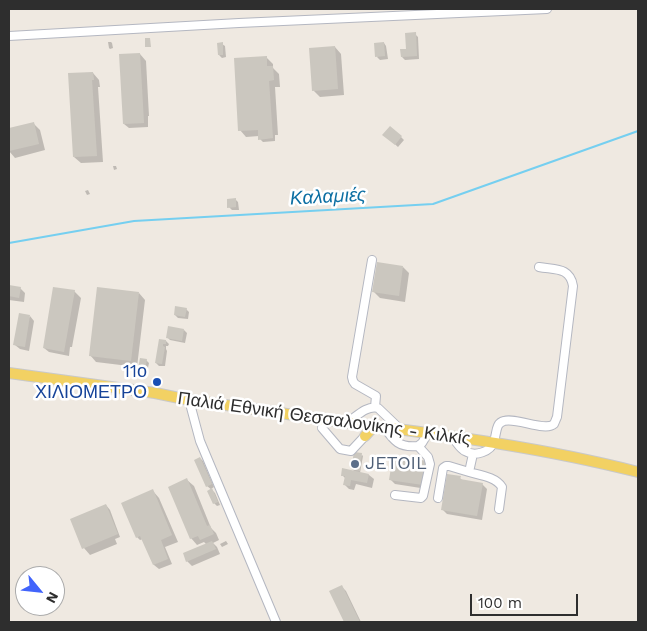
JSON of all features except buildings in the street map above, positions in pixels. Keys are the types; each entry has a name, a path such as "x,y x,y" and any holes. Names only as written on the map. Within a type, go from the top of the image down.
{"main road":[{"name":"Παλιά Εθνική Θεσσαλονίκης - Κιλκίς","path":"9,373 494,443 638,472"},
{"path":"313,417 322,428"},
{"path":"365,436 379,426"}],"street":[{"path":"9,36 547,9"},
{"path":"372,260 352,376 355,384 376,396 374,407"},
{"path":"452,437 463,450 478,454 494,443 497,428 504,421 510,420 543,426 552,425 557,417 573,286 572,279 565,271 539,267"},
{"path":"189,400 200,441 276,622"},
{"path":"348,422 374,407 378,408 400,429"},
{"path":"379,426 401,445 418,446 428,433"},
{"path":"322,428 340,449 351,451 365,436"},
{"path":"395,495 421,498 423,496 430,464 428,457 418,446"},
{"path":"470,472 473,454"},
{"path":"438,498 442,471 446,466 496,480 502,487 499,509"}],"waterway":[{"name":"Καλαμιές","path":"9,243 134,221 433,204 638,131"}],"place":[{"name":"11ο ΧΙΛΙΟΜΕΤΡΟ","path":"157,382"},
{"name":"JETOIL","path":"355,464"}]}
